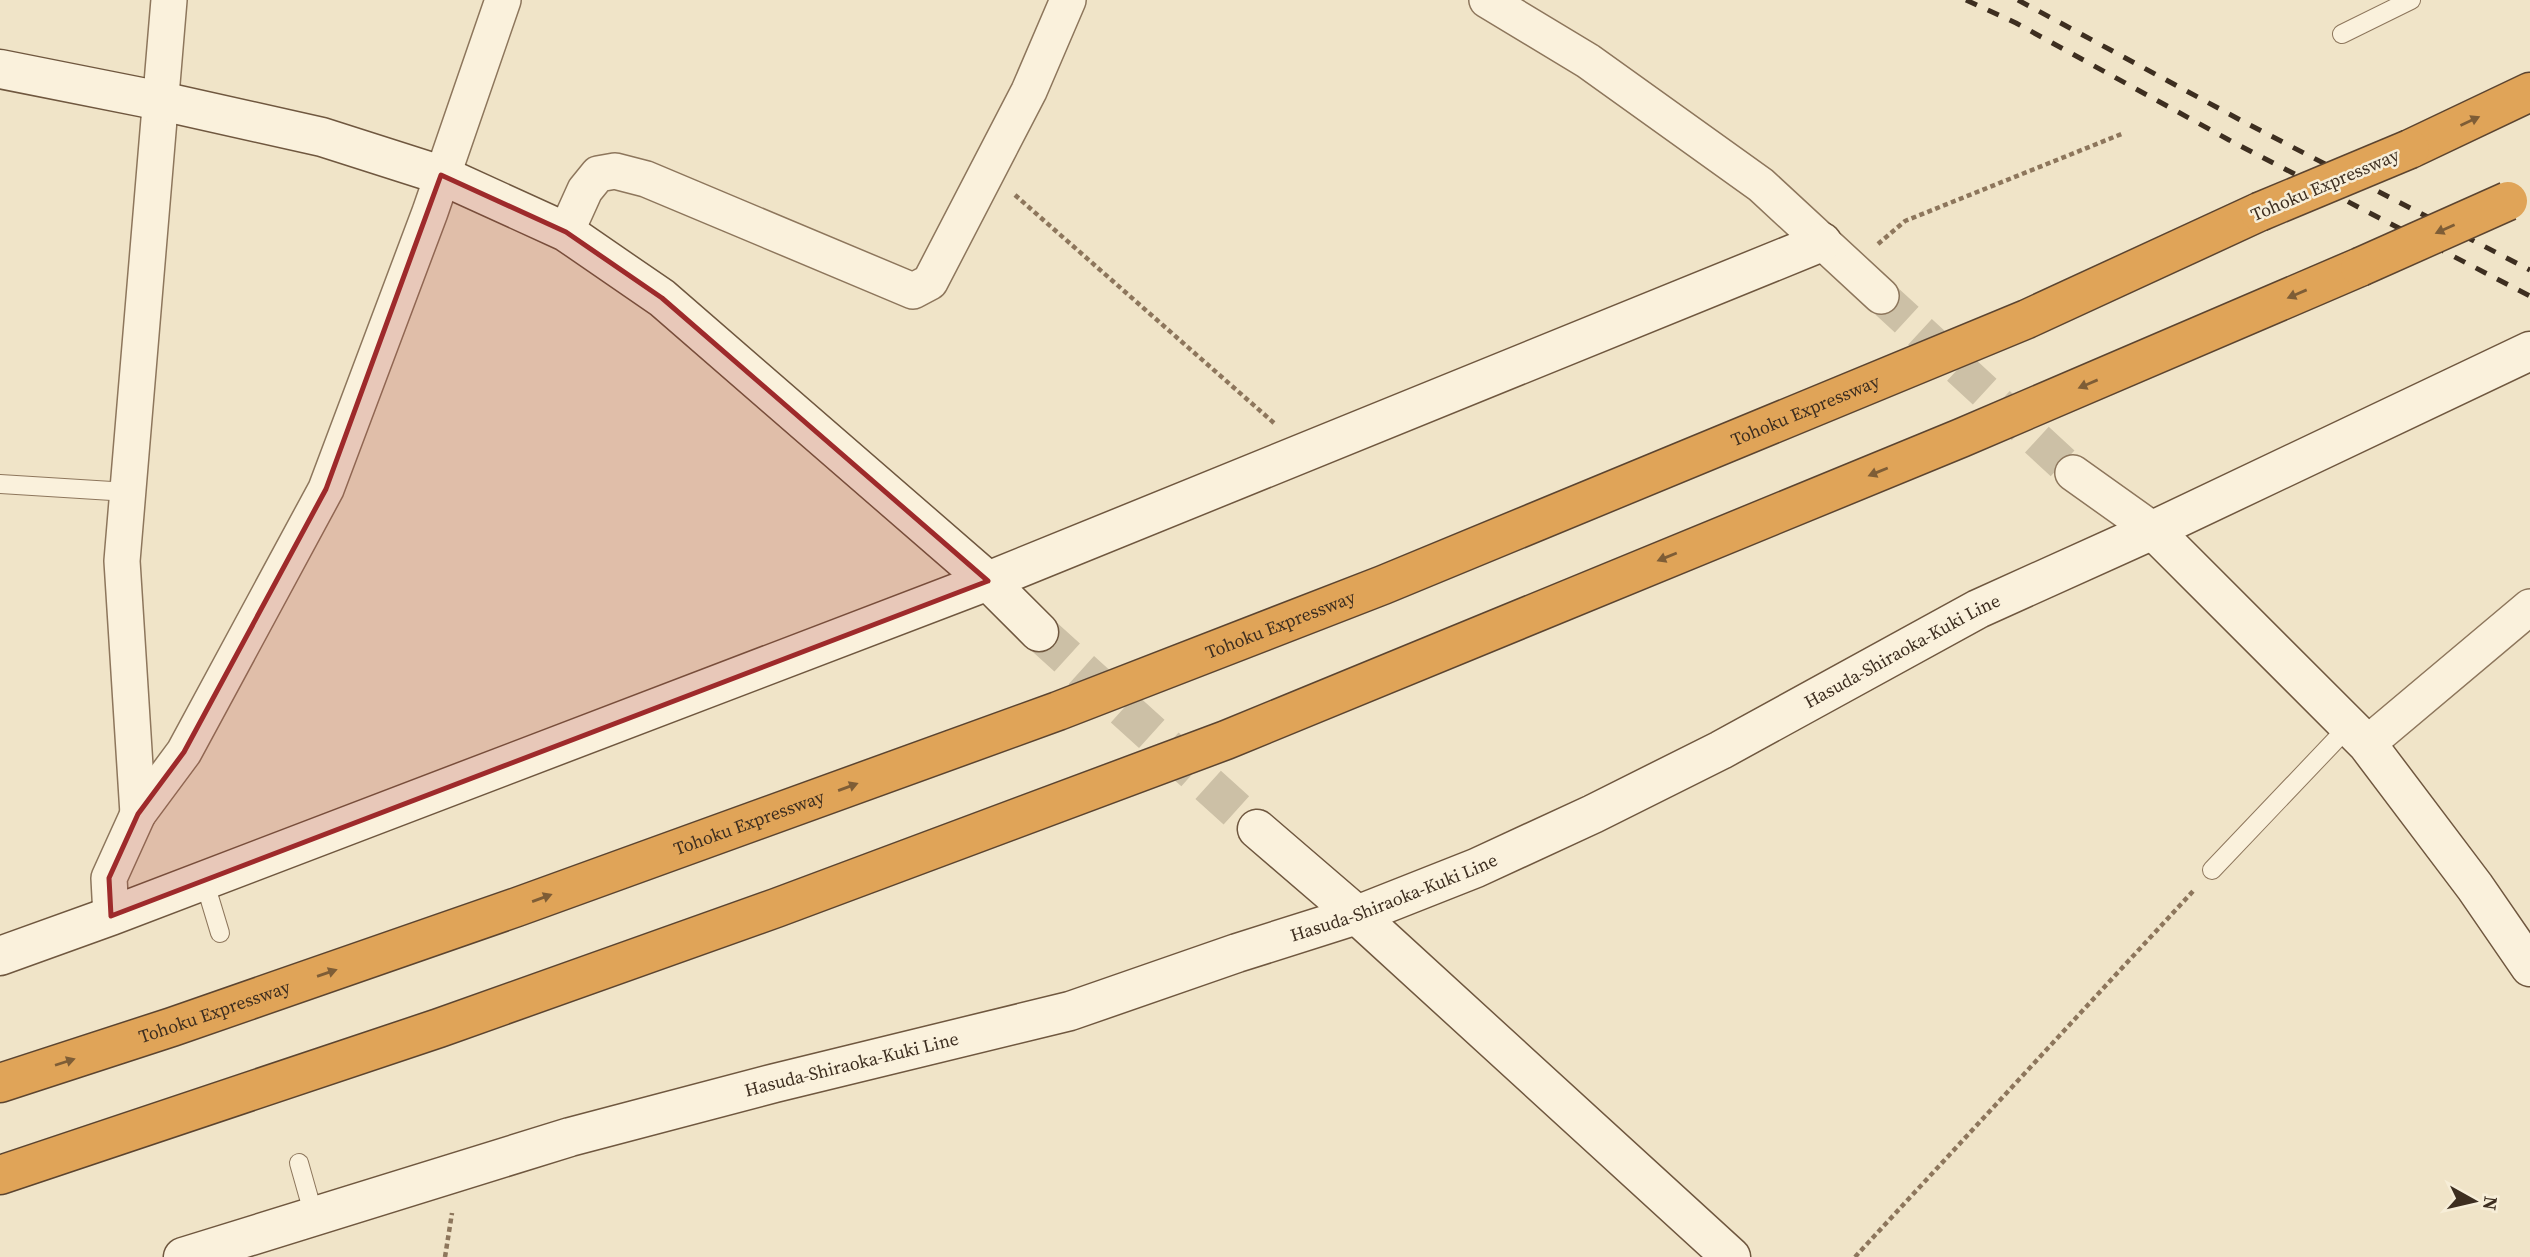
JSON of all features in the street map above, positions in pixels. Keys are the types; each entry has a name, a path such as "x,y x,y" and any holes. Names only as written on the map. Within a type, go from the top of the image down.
{"highway":[{"name":"Tohoku Expressway","path":"0,1083 172,1027 504,912 1058,711 1383,585 2014,324 2259,212 2410,149 2530,92"},
{"path":"0,1175 569,982 776,908 1226,740 1961,438 2519,196"}],"street":[{"path":"138,814 122,561 169,0"},
{"path":"111,916 109,878 138,814 184,752 326,489 430,212 503,0"},
{"path":"566,232 585,190 598,174 615,171 646,178 913,291 930,282 1029,91 1068,0"},
{"path":"1487,0 1588,61 1761,185 1881,296"},
{"path":"0,69 322,137 441,175 566,232 662,298 988,581 1039,632"},
{"path":"0,957 988,581 1822,242"},
{"name":"Hasuda-Shiraoka-Kuki Line","path":"183,1257 570,1137 775,1083 1070,1011 1357,915 1476,868 1593,814 1733,743 1978,609 2153,530 2219,496 2530,351"},
{"path":"2073,473 2153,530 2358,735 2475,887 2530,967"},
{"path":"2358,735 2530,607"},
{"path":"1257,829 1357,915 1731,1257"}],"lane":[{"path":"2343,34 2411,0"},
{"path":"0,484 128,492"},
{"path":"2212,870 2358,735"},
{"path":"204,880 220,933"},
{"path":"299,1163 314,1216"}],"path":[{"path":"1852,268 1905,221 2124,133"},
{"path":"988,171 1306,451"},
{"path":"1855,1257 2212,870"}],"highlighted area":[{"path":"441,175 566,232 662,298 988,581 111,916 109,878 138,814 184,752 326,489"}],"tunnel":[{"path":"1881,296 2073,473"},
{"path":"1039,632 1257,829"}],"railway":[{"path":"1966,0 2016,23 2229,140 2530,296"},
{"path":"2018,0 2244,122 2530,270"}]}
